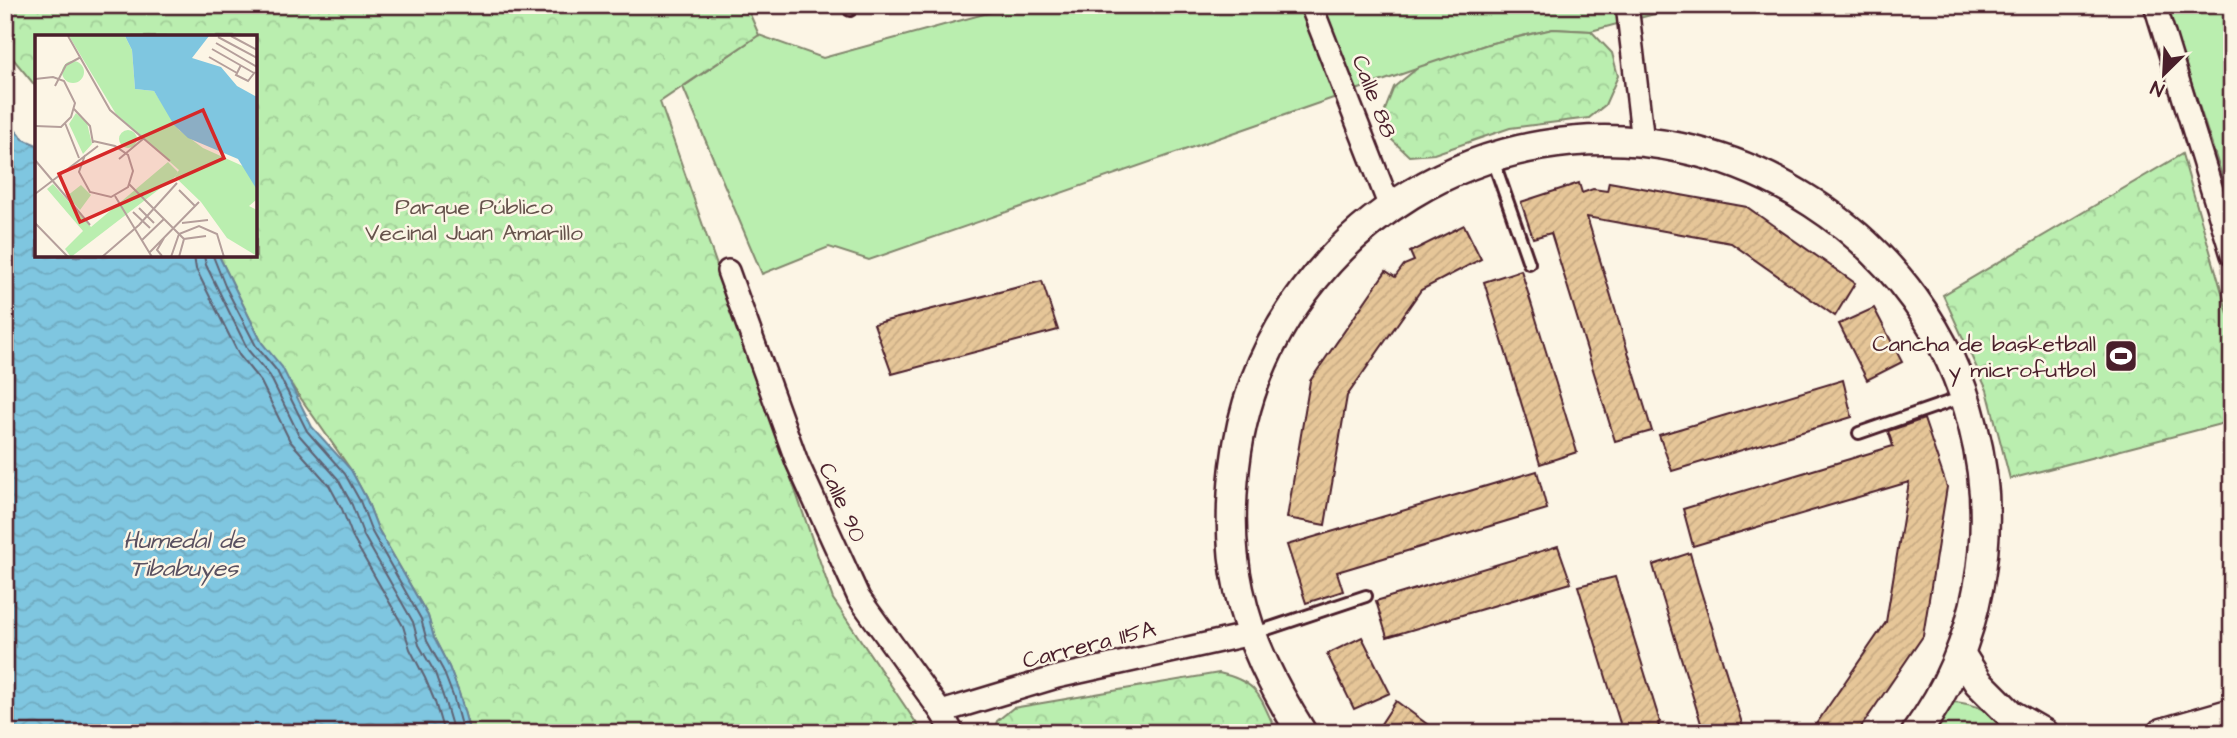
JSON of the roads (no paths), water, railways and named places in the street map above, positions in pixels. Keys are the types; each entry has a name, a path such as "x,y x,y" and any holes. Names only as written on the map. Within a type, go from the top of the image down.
{"street":[{"name":"Calle 88","path":"1311,5 1390,207"},
{"path":"1627,5 1643,142"},
{"path":"2155,5 2232,255"},
{"path":"1302,733 1274,688 1251,634 1238,588 1232,540 1232,497 1237,444 1249,397 1267,353 1290,311 1319,272 1352,237 1390,207 1422,186 1491,156 1541,145 1592,139 1692,149 1739,163 1784,183 1844,223 1895,273 1939,336 1966,396 1981,457 1986,519 1980,581 1961,655 1923,726"},
{"name":"Calle 90","path":"728,271 797,462 859,598 941,712 953,733"},
{"name":"Carrera 115A","path":"941,712 1057,677 1251,634"},
{"path":"1961,655 1978,682 2010,714 2043,733"},
{"path":"2162,733 2232,713"}],"lane":[{"path":"1491,156 1529,263"},
{"path":"1859,433 1966,396"},
{"path":"1251,634 1366,596"}],"water":[{"name":"Humedal de Tibabuyes","path":"5,118 23,139 35,144 35,257 219,257 262,343 282,367 312,427 351,470 366,498 378,529 428,616 434,638 459,693 470,733 5,733"}],"place":[{"name":"Cancha de basketball y microfutbol","path":"2121,356"}],"park label":[{"name":"Parque Público Vecinal Juan Amarillo","path":"474,219"}]}
